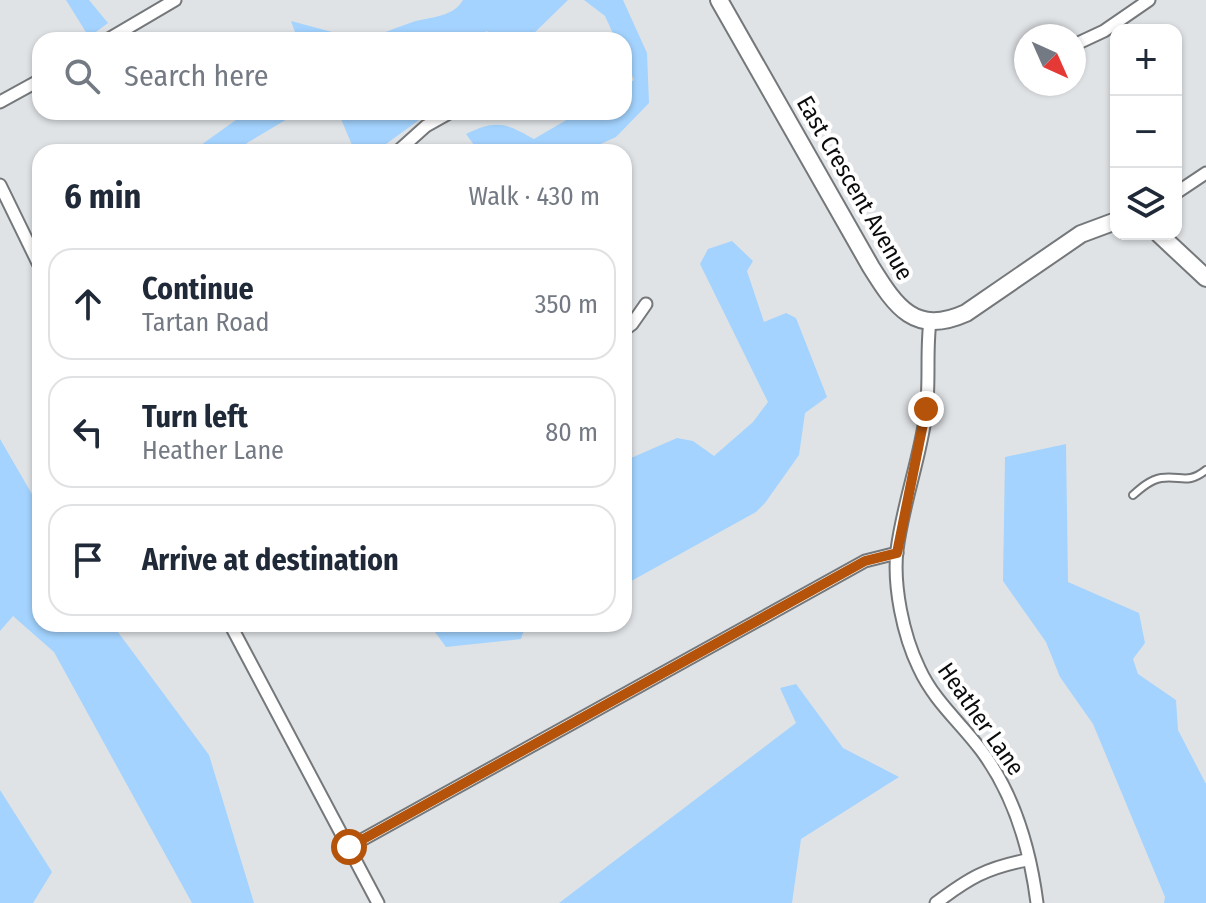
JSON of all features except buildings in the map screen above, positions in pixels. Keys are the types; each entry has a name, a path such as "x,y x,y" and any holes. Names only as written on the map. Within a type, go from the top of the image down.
{"street":[{"path":"121,32 175,0"},
{"name":"East Crescent Avenue","path":"719,0 888,295 909,315 930,321"},
{"path":"1086,39 1104,31 1149,0"},
{"path":"0,102 32,84"},
{"path":"406,144 437,120"},
{"path":"1182,189 1206,173"},
{"path":"0,185 32,251"},
{"path":"930,321 953,319 966,313 1081,234 1110,223"},
{"path":"1165,240 1206,278"},
{"path":"632,324 646,304"},
{"name":"Heather Lane","path":"930,321 926,348 926,409 897,553 902,620 919,669 932,692 979,747 1005,788 1016,815 1037,903"},
{"path":"349,847 865,561 897,553"},
{"path":"234,632 378,903"},
{"path":"936,903 967,880 997,866 1027,860"}],"lane":[{"path":"1133,495 1161,478 1188,480 1206,470"}],"shaded area":[{"path":"66,0 89,0 108,23 96,32 86,32"},
{"path":"463,0 568,0 535,32 387,32 446,14"},
{"path":"584,0 623,0 647,53 649,103 616,137 601,144 473,144 466,134 485,126 508,126 534,139 566,120 632,120 632,32 612,32 605,16"},
{"path":"291,21 332,32 295,32"},
{"path":"236,120 286,120 246,144 202,144"},
{"path":"341,120 419,120 386,144 352,144"},
{"path":"732,241 753,261 747,271 764,322 786,313 796,318 827,397 805,413 799,455 756,512 632,581 632,458 677,438 693,441 714,456 753,422 768,402 700,264 708,249"},
{"path":"0,439 32,494 32,632 118,632 209,755 254,903 192,903 54,652 13,616 0,631"},
{"path":"1066,444 1068,582 1139,613 1145,643 1133,659 1138,674 1176,700 1178,730 1206,784 1206,903 1164,903 1165,897 1093,724 1060,677 1046,642 1003,581 1005,457"},
{"path":"435,632 523,632 521,639 446,647"},
{"path":"796,684 843,748 899,777 801,839 792,903 559,903 796,723 780,688"},
{"path":"0,790 52,872 33,903 0,903"}],"route":[{"path":"349,847 865,561 897,553 926,409"}]}
